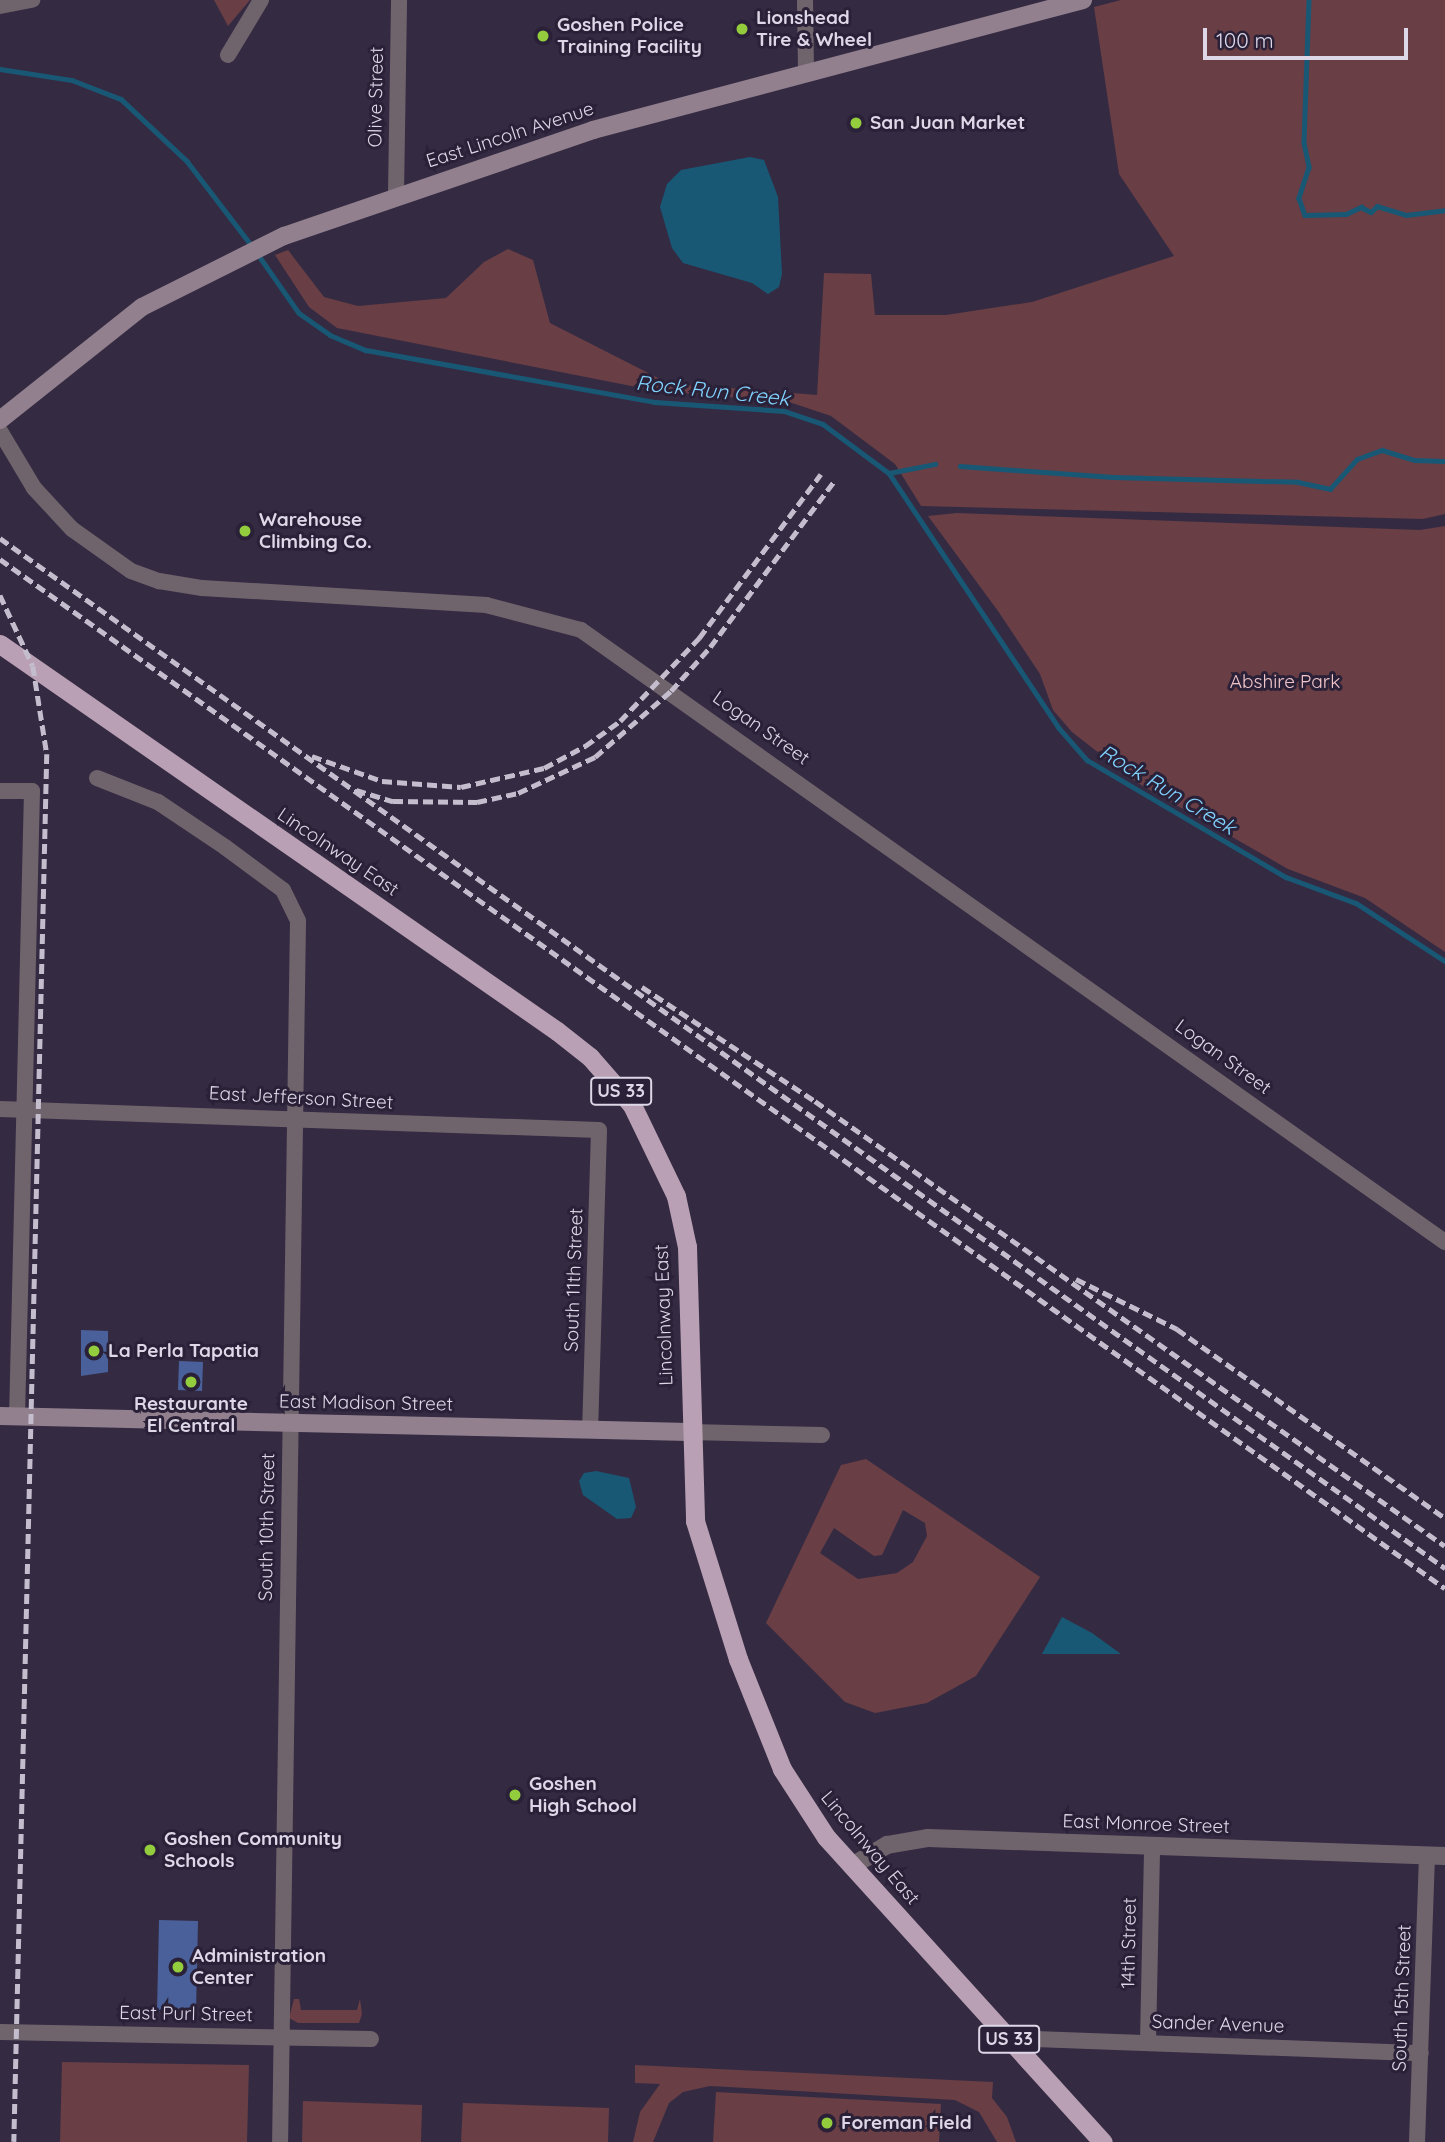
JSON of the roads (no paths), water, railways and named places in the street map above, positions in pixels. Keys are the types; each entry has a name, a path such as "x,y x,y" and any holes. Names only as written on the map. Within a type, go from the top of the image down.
{"highway":[{"name":"Lincolnway East","path":"0,644 75,699 557,1031 615,1083 657,1149 682,1220 690,1280 689,1432 695,1521 738,1659 797,1796 852,1866 1103,2142"}],"main road":[{"name":"East Lincoln Avenue","path":"0,420 114,327 225,261 284,236 396,194 593,130 1083,0"},
{"name":"East Madison Street","path":"8,1416 689,1432"}],"street":[{"path":"0,6 32,0"},
{"path":"228,55 261,0"},
{"name":"Olive Street","path":"396,194 398,0"},
{"path":"805,0 806,73"},
{"name":"Logan Street","path":"0,430 34,488 72,529 131,570 159,581 486,605 582,630 1445,1242"},
{"name":"South 10th Street","path":"97,778 158,802 225,847 278,885 296,913 279,2142"},
{"path":"0,791 32,792 24,1110 8,1416"},
{"name":"East Jefferson Street","path":"0,1109 599,1130"},
{"name":"South 11th Street","path":"590,1430 599,1130"},
{"path":"689,1432 822,1435"},
{"name":"East Monroe Street","path":"852,1866 887,1845 928,1838 1436,1856"},
{"name":"14th Street","path":"1148,2042 1153,1845"},
{"name":"South 15th Street","path":"1418,2142 1421,2053 1436,1856"},
{"name":"East Purl Street","path":"0,2032 371,2039"},
{"name":"Sander Avenue","path":"1015,2045 1035,2039 1421,2053"}],"water":[{"path":"750,157 764,160 778,197 782,274 779,287 768,294 752,283 683,263 672,248 660,207 667,184 681,170"},
{"path":"596,1471 629,1478 636,1507 631,1518 617,1519 583,1495 579,1481 584,1473"},
{"path":"1062,1617 1092,1633 1121,1654 1042,1654"}],"waterway":[{"path":"1309,0 1304,143 1309,167 1299,198 1305,215 1346,214 1361,207 1371,212 1377,206 1406,215 1445,210"},
{"name":"Rock Run Creek","path":"0,69 72,80 121,99 187,161 252,246"},
{"name":"Rock Run Creek","path":"257,253 299,313 330,335 366,350 655,402 784,411 823,424 889,473 1059,728 1087,760 1286,877 1356,903 1445,961"},
{"path":"960,466 1113,477 1298,482 1330,489 1357,459 1382,450 1415,460 1445,461"},
{"path":"889,473 935,464"}],"railway":[{"path":"312,756 382,781 461,787 544,768 585,746 620,721 699,638 821,474"},
{"path":"356,790 393,801 477,802 518,793 595,757 671,691 710,647 834,481"},
{"path":"0,538 1445,1568"},
{"path":"0,559 1445,1588"},
{"path":"0,595 33,666 47,754 14,2142"},
{"path":"642,987 815,1101 1445,1546"},
{"path":"1076,1279 1177,1329 1445,1518"}],"place":[{"name":"Lionshead Tire & Wheel","path":"742,29"},
{"name":"Goshen Police Training Facility","path":"543,36"},
{"name":"San Juan Market","path":"856,123"},
{"name":"Warehouse Climbing Co.","path":"245,531"},
{"name":"La Perla Tapatia","path":"94,1351"},
{"name":"Restaurante El Central","path":"191,1382"},
{"name":"Goshen High School","path":"515,1795"},
{"name":"Goshen Community Schools","path":"150,1850"},
{"name":"Administration Center","path":"178,1967"},
{"name":"Foreman Field","path":"827,2123"}],"park label":[{"name":"Abshire Park","path":"1285,682"}]}
